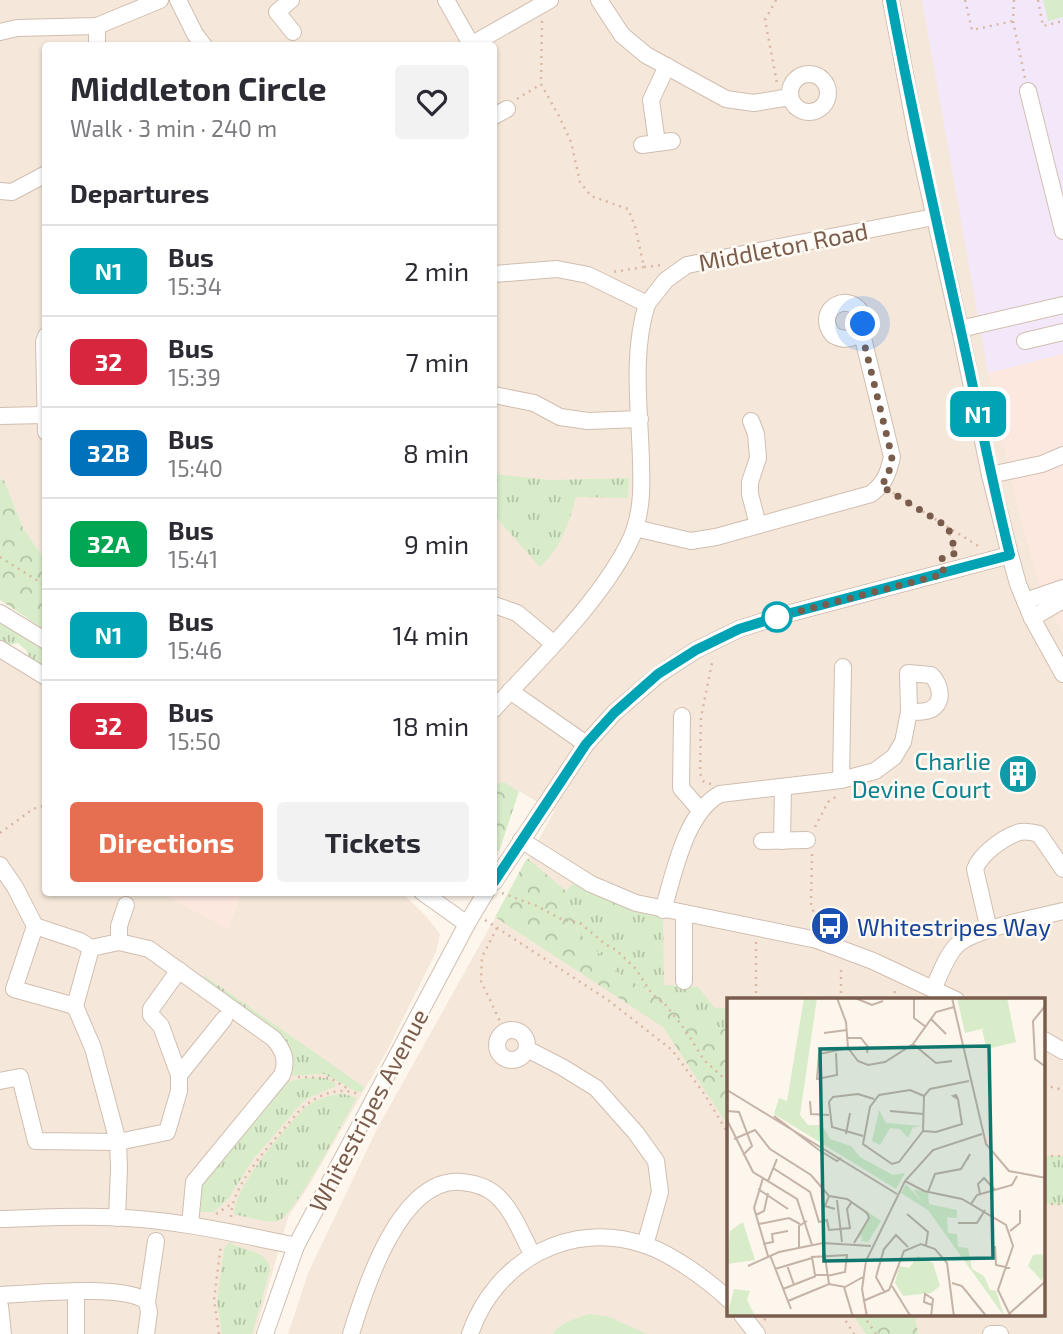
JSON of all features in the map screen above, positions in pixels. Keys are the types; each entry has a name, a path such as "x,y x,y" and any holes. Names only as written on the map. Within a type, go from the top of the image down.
{"street":[{"path":"0,32 17,28 97,26 160,0"},
{"path":"178,0 201,42"},
{"path":"291,0 277,12 293,32"},
{"path":"446,0 468,42"},
{"path":"475,42 550,0"},
{"path":"599,0 622,35 646,55 726,99 754,103 785,98"},
{"path":"891,0 990,475 1004,557 1032,618 1063,674"},
{"path":"97,26 97,42"},
{"path":"657,143 651,100 667,66"},
{"path":"1028,92 1063,231"},
{"path":"0,191 12,192 42,176"},
{"name":"Middleton Road","path":"647,304 666,280 687,265 934,216"},
{"path":"497,274 557,269 588,275 647,304 641,323 637,355 641,496 635,527 612,572 554,643 497,706"},
{"path":"960,329 1063,305"},
{"path":"635,527 691,541 716,537 871,494 881,486 888,476 892,457 861,330"},
{"path":"1025,341 1063,332"},
{"path":"497,396 534,403 560,417 588,421 640,419"},
{"path":"0,416 42,415"},
{"path":"751,421 756,433 758,458 750,482 750,494 758,525"},
{"path":"990,475 1042,464 1063,455"},
{"path":"497,877 586,744 614,713 658,674 739,629 1004,557"},
{"path":"1025,601 1063,588"},
{"path":"1032,618 1063,600"},
{"path":"497,606 517,613 554,643"},
{"path":"0,613 42,639"},
{"path":"0,649 42,675"},
{"path":"843,667 849,778"},
{"path":"510,691 586,744"},
{"path":"663,910 682,849 700,810 709,801 720,794 849,778 875,771 894,757 903,742 909,712"},
{"path":"682,716 681,788 700,810"},
{"path":"782,841 783,787"},
{"path":"989,930 975,869 978,860 985,854 1017,832 1028,831 1039,834 1063,869"},
{"path":"521,840 591,884 636,903 817,940 873,961 952,998"},
{"path":"762,841 811,842"},
{"path":"0,865 35,926 91,947 119,942 149,948 274,1039 283,1050 284,1071 194,1182 190,1225"},
{"path":"432,896 479,916"},
{"name":"Whitestripes Avenue","path":"265,1334 296,1246 372,1102 490,896"},
{"path":"119,942 119,926 126,905"},
{"path":"933,989 960,943 989,930 1063,911"},
{"path":"684,914 684,981"},
{"path":"35,926 14,989 75,1006"},
{"path":"91,947 75,1006 93,1048 118,1142 117,1218"},
{"path":"0,1082 20,1077 36,1141 118,1142 167,1132 179,1091 179,1075 161,1026 151,1015 151,1009 179,970"},
{"path":"179,1075 224,1019"},
{"path":"515,1031 523,1035 527,1049 525,1054 516,1060 501,1056 498,1051 498,1040 505,1032 515,1031"},
{"path":"1046,1041 1063,1051"},
{"path":"527,1049 596,1088 636,1133 656,1161 660,1192 645,1245"},
{"path":"351,1334 360,1302 396,1227 412,1204 427,1190 440,1184 453,1181 475,1183 495,1194 511,1214 532,1254"},
{"path":"0,1219 117,1218 190,1225 296,1246"},
{"path":"470,1334 479,1310 501,1279 532,1254 558,1243 583,1239 613,1238 645,1245 698,1274 727,1298"},
{"path":"146,1334 149,1312 146,1303 156,1241"},
{"path":"0,1295 33,1291 76,1291 136,1297 146,1303"},
{"path":"76,1291 76,1334"},
{"path":"0,1306 3,1334"},
{"path":"743,1316 757,1334"},
{"path":"991,1334 1000,1334"}],"path":[{"path":"776,0 765,20 785,98"},
{"path":"965,0 972,30 1013,20"},
{"path":"1014,0 1013,20 1028,92"},
{"path":"1038,0 1043,26 1063,21"},
{"path":"542,19 541,84 571,142 580,182 591,196 628,209 635,226 644,267 588,275"},
{"path":"500,113 509,103 541,84"},
{"path":"881,486 1004,557"},
{"path":"944,574 941,559 956,553 948,527"},
{"path":"0,557 42,583"},
{"path":"715,640 701,718 700,773 703,781 720,787 720,794"},
{"path":"817,940 819,922 811,904 811,842 828,802 852,787 849,778"},
{"path":"0,833 33,809 42,806"},
{"path":"497,894 502,893 537,906 561,919 580,923 616,950 635,968 652,993 665,1004 687,1031 704,1060 727,1081"},
{"path":"479,916 608,1000 672,1050 705,1095 727,1132"},
{"path":"756,927 756,998"},
{"path":"497,929 482,957 481,981 505,1032"},
{"path":"841,949 841,998"},
{"path":"277,1081 302,1076 330,1077 372,1102"},
{"path":"1046,1086 1063,1090"},
{"path":"219,1334 214,1300 231,1204 247,1175 299,1111 320,1096 350,1090"},
{"path":"843,1316 854,1334"},
{"path":"864,1316 876,1334"}],"shaded area":[{"path":"0,0 1063,0 1063,1334 288,1334 308,1273 377,1129 554,812 504,782 497,784 497,42 42,42 42,556 23,528 4,480 0,479"},
{"path":"922,0 1063,0 1063,354 988,373"},
{"path":"1063,354 1063,634 1038,580 1016,502 988,373"},
{"path":"0,640 42,666 42,896 168,896 228,928 240,896 405,896 440,934 436,952 388,1049 288,1217 255,1334 0,1334"},
{"path":"168,896 240,896 228,929"}],"green space":[{"path":"1043,0 1063,0 1063,17 1048,21"},
{"path":"497,474 550,480 629,478 628,498 576,497 563,535 540,567 497,518"},
{"path":"0,479 4,480 23,528 42,556 42,628 0,600"},
{"path":"0,619 42,646 42,670 30,662 27,651 18,643 4,646 0,643"},
{"path":"504,782 519,791 497,852 497,784"},
{"path":"527,858 566,891 578,932 622,977 672,1002 695,1021 727,1029 727,1124 663,1027 495,917"},
{"path":"572,884 663,918 664,985 698,987 715,1008 727,1008 727,1029 695,1021 672,1002 622,977 578,932 566,891"},
{"path":"205,976 364,1087 362,1092 324,1074 287,1076 290,1062 204,981"},
{"path":"312,1077 326,1078 336,1086 308,1098 301,1104 254,1158 228,1199 214,1212 199,1212 200,1187 285,1082"},
{"path":"344,1094 357,1098 307,1185 285,1215 274,1222 235,1215 235,1205 241,1191 263,1157 289,1125 309,1105 321,1098"},
{"path":"1046,1156 1063,1156 1063,1205 1046,1204"},
{"path":"229,1242 260,1255 268,1263 270,1270 252,1334 222,1334 217,1302 224,1248"},
{"path":"590,1314 609,1317 647,1334 553,1334 564,1323"},
{"path":"854,1316 915,1316 918,1334 866,1334"}],"bus line":[{"name":"N1","path":"497,877 586,744 614,713 658,674 696,650 739,629 787,614 1010,555 934,216 891,0"}],"place":[{"name":"Charlie Devine Court","path":"1018,774"},
{"name":"Whitestripes Way","path":"830,926"}],"route":[{"path":"777,617 944,574 941,559 956,553 948,527 881,486 888,476 892,457 861,330 863,324"}]}
